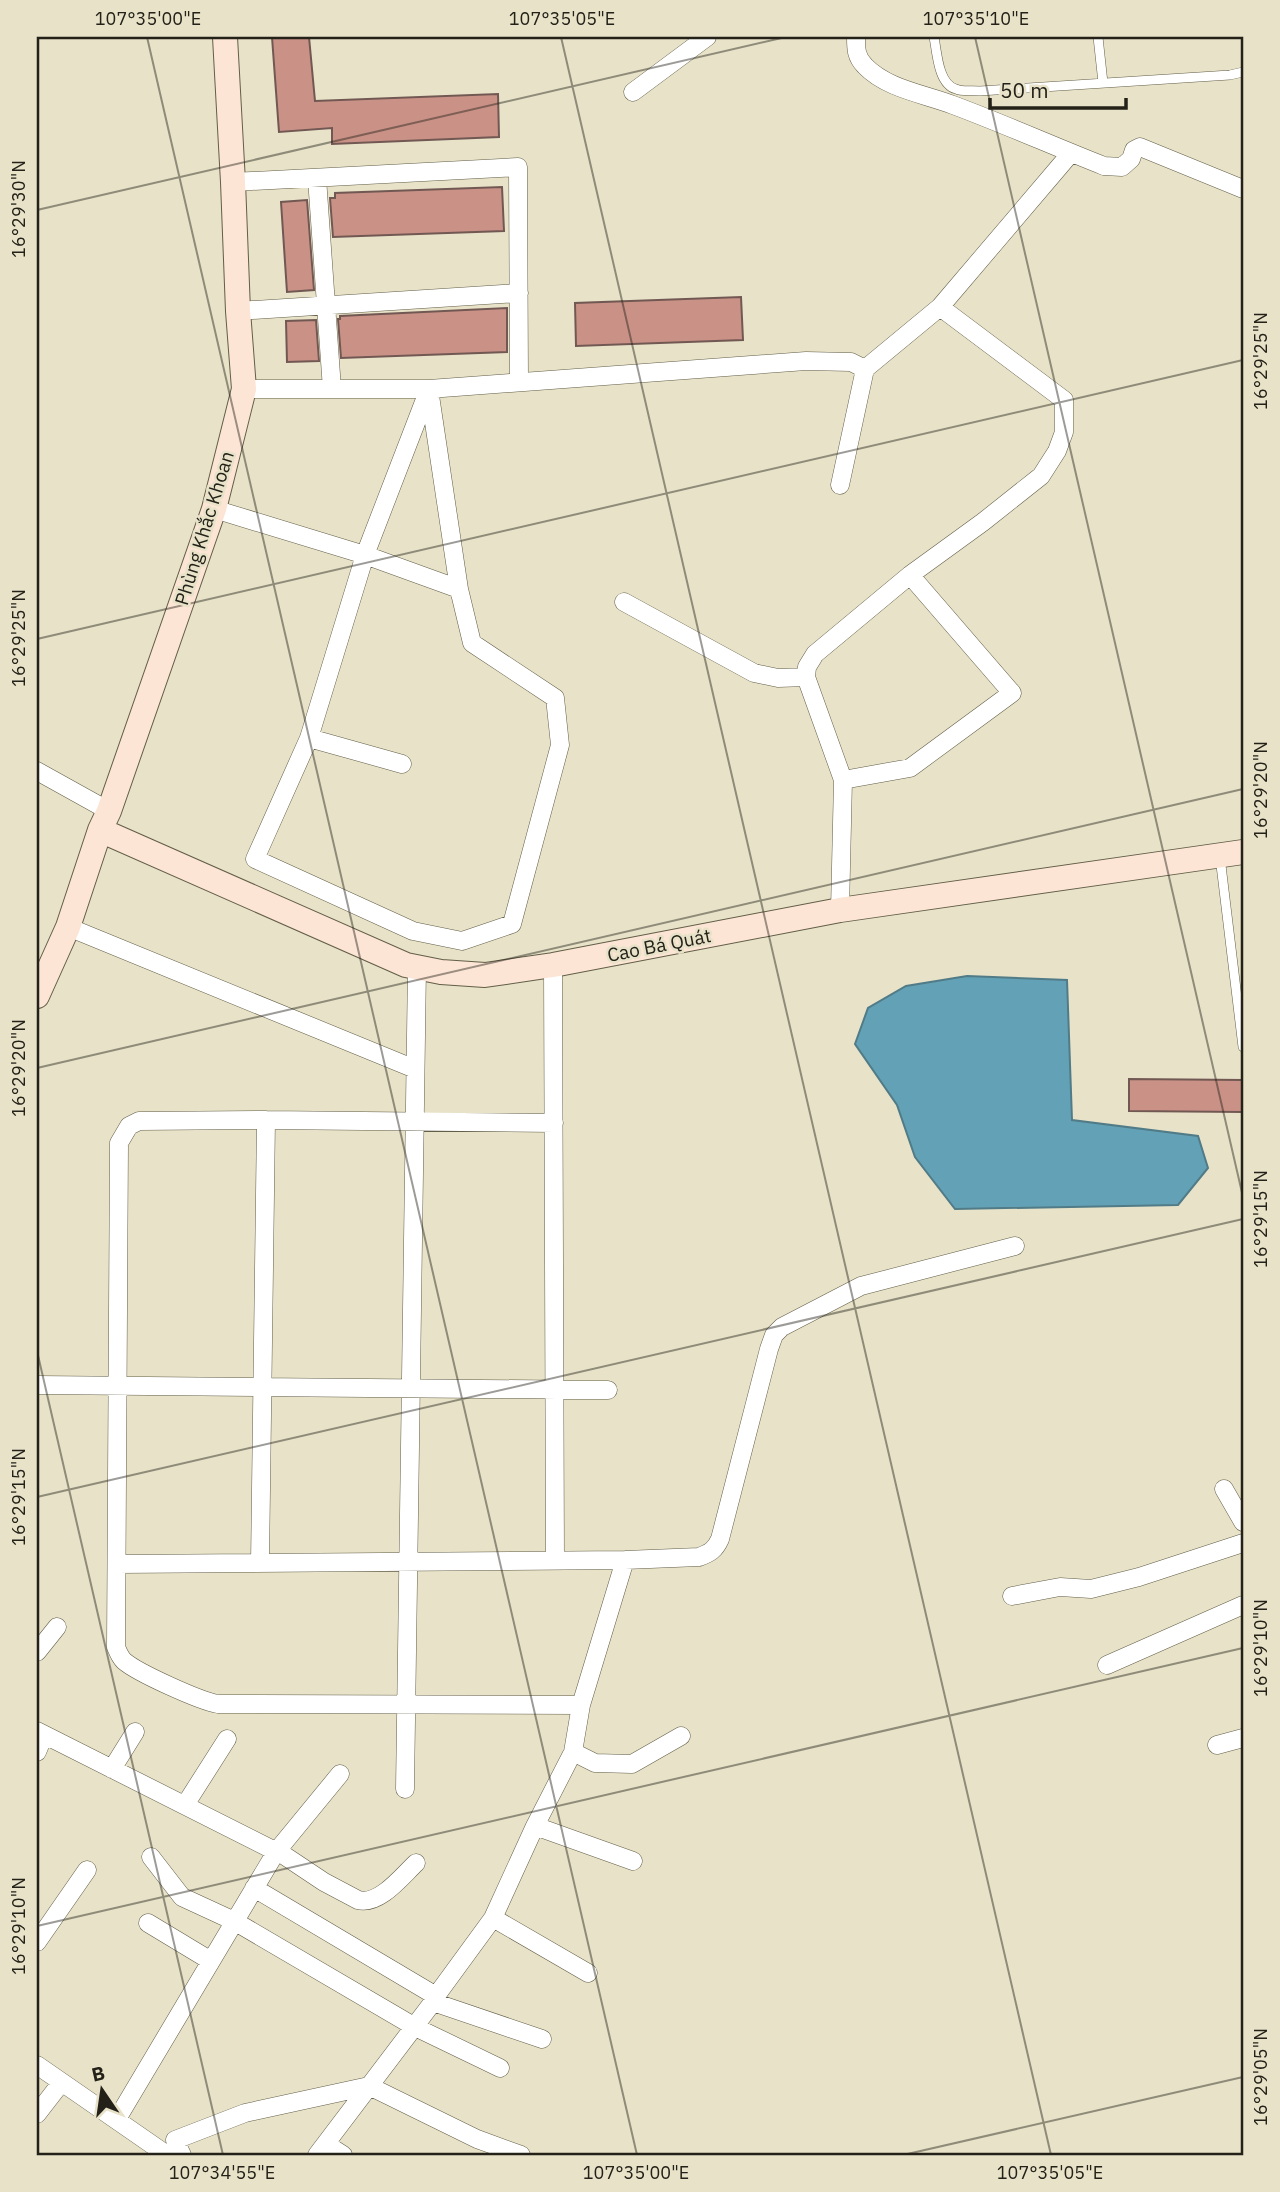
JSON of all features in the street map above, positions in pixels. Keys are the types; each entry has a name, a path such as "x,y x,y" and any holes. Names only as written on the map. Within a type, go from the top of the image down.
{"street":[{"name":"Phùng Khắc Khoan","path":"39,983 68,927 214,509 244,390 225,37"},
{"path":"633,92 708,37"},
{"path":"856,37 857,55 874,74 895,85 953,105 1104,166 1122,167 1140,147 1243,189"},
{"path":"840,485 864,369 940,307 1071,153"},
{"path":"233,182 518,167 519,382"},
{"path":"317,178 331,389"},
{"path":"238,311 519,293"},
{"path":"840,910 843,780 806,677 807,667 815,653 910,575 1041,476 1057,450 1064,432 1064,400 940,307"},
{"path":"244,390 429,389 806,361 851,362 864,369"},
{"path":"429,389 459,589 472,643 555,698 560,745 512,924 462,941 412,931 255,859 309,738 365,555 429,389"},
{"path":"214,509 365,555 459,589"},
{"path":"843,780 911,768 1012,693 910,575"},
{"path":"625,602 754,673 778,678 806,677"},
{"path":"309,738 402,764"},
{"path":"37,771 104,820"},
{"name":"Cao Bá Quát","path":"104,820 406,965 441,972 485,975 553,965 840,910 1231,854"},
{"path":"68,927 415,1069"},
{"path":"553,965 555,1561"},
{"path":"405,1789 417,967"},
{"path":"554,1123 266,1120 139,1121 129,1126 119,1143 116,1647 119,1655 133,1666 187,1693 218,1704 581,1705"},
{"path":"260,1563 266,1120"},
{"path":"117,1564 555,1561 699,1557 712,1552 720,1539 769,1349 774,1335 782,1327 861,1286 1015,1246"},
{"path":"37,1385 608,1390"},
{"path":"1224,1489 1243,1522"},
{"path":"1013,1596 1060,1587 1091,1589 1139,1577 1243,1543"},
{"path":"343,2155 321,2150 415,2027 493,1918 535,1826 573,1752 581,1705 625,1560"},
{"path":"1107,1665 1243,1605"},
{"path":"37,1652 57,1627"},
{"path":"112,1769 135,1732"},
{"path":"37,1752 40,1733 276,1852 363,1902 379,1896 416,1863"},
{"path":"573,1752 594,1763 632,1764 681,1736"},
{"path":"1217,1745 1243,1738"},
{"path":"185,1805 228,1740"},
{"path":"117,2119 276,1852 340,1774"},
{"path":"535,1826 634,1861"},
{"path":"151,1857 182,1897 234,1921 415,2027 500,2068"},
{"path":"37,1942 87,1870"},
{"path":"254,1888 435,1999 542,2039"},
{"path":"493,1918 588,1973"},
{"path":"148,1923 211,1961"},
{"path":"37,2064 167,2155"},
{"path":"37,2114 61,2083"},
{"path":"181,2155 175,2140 244,2113 369,2086 477,2139 521,2155"}],"lane":[{"path":"934,37 942,73 946,82 955,89 979,91 1243,72"},
{"path":"1098,37 1102,82"},
{"path":"1231,854 1243,1048"}],"water":[{"path":"967,976 1067,980 1072,1120 1198,1136 1208,1168 1178,1205 955,1209 915,1157 897,1105 855,1044 868,1008 906,986"}],"building":[{"path":"272,37 309,37 315,101 498,94 499,137 332,144 332,128 279,132"},
{"path":"502,187 504,231 333,237 330,198 335,198 335,193"},
{"path":"307,200 314,290 287,292 281,202"},
{"path":"741,297 743,340 576,346 575,303"},
{"path":"507,308 507,352 341,358 340,316"},
{"path":"316,320 319,361 287,362 286,321"},
{"path":"1129,1079 1243,1080 1243,1112 1129,1111"}]}
